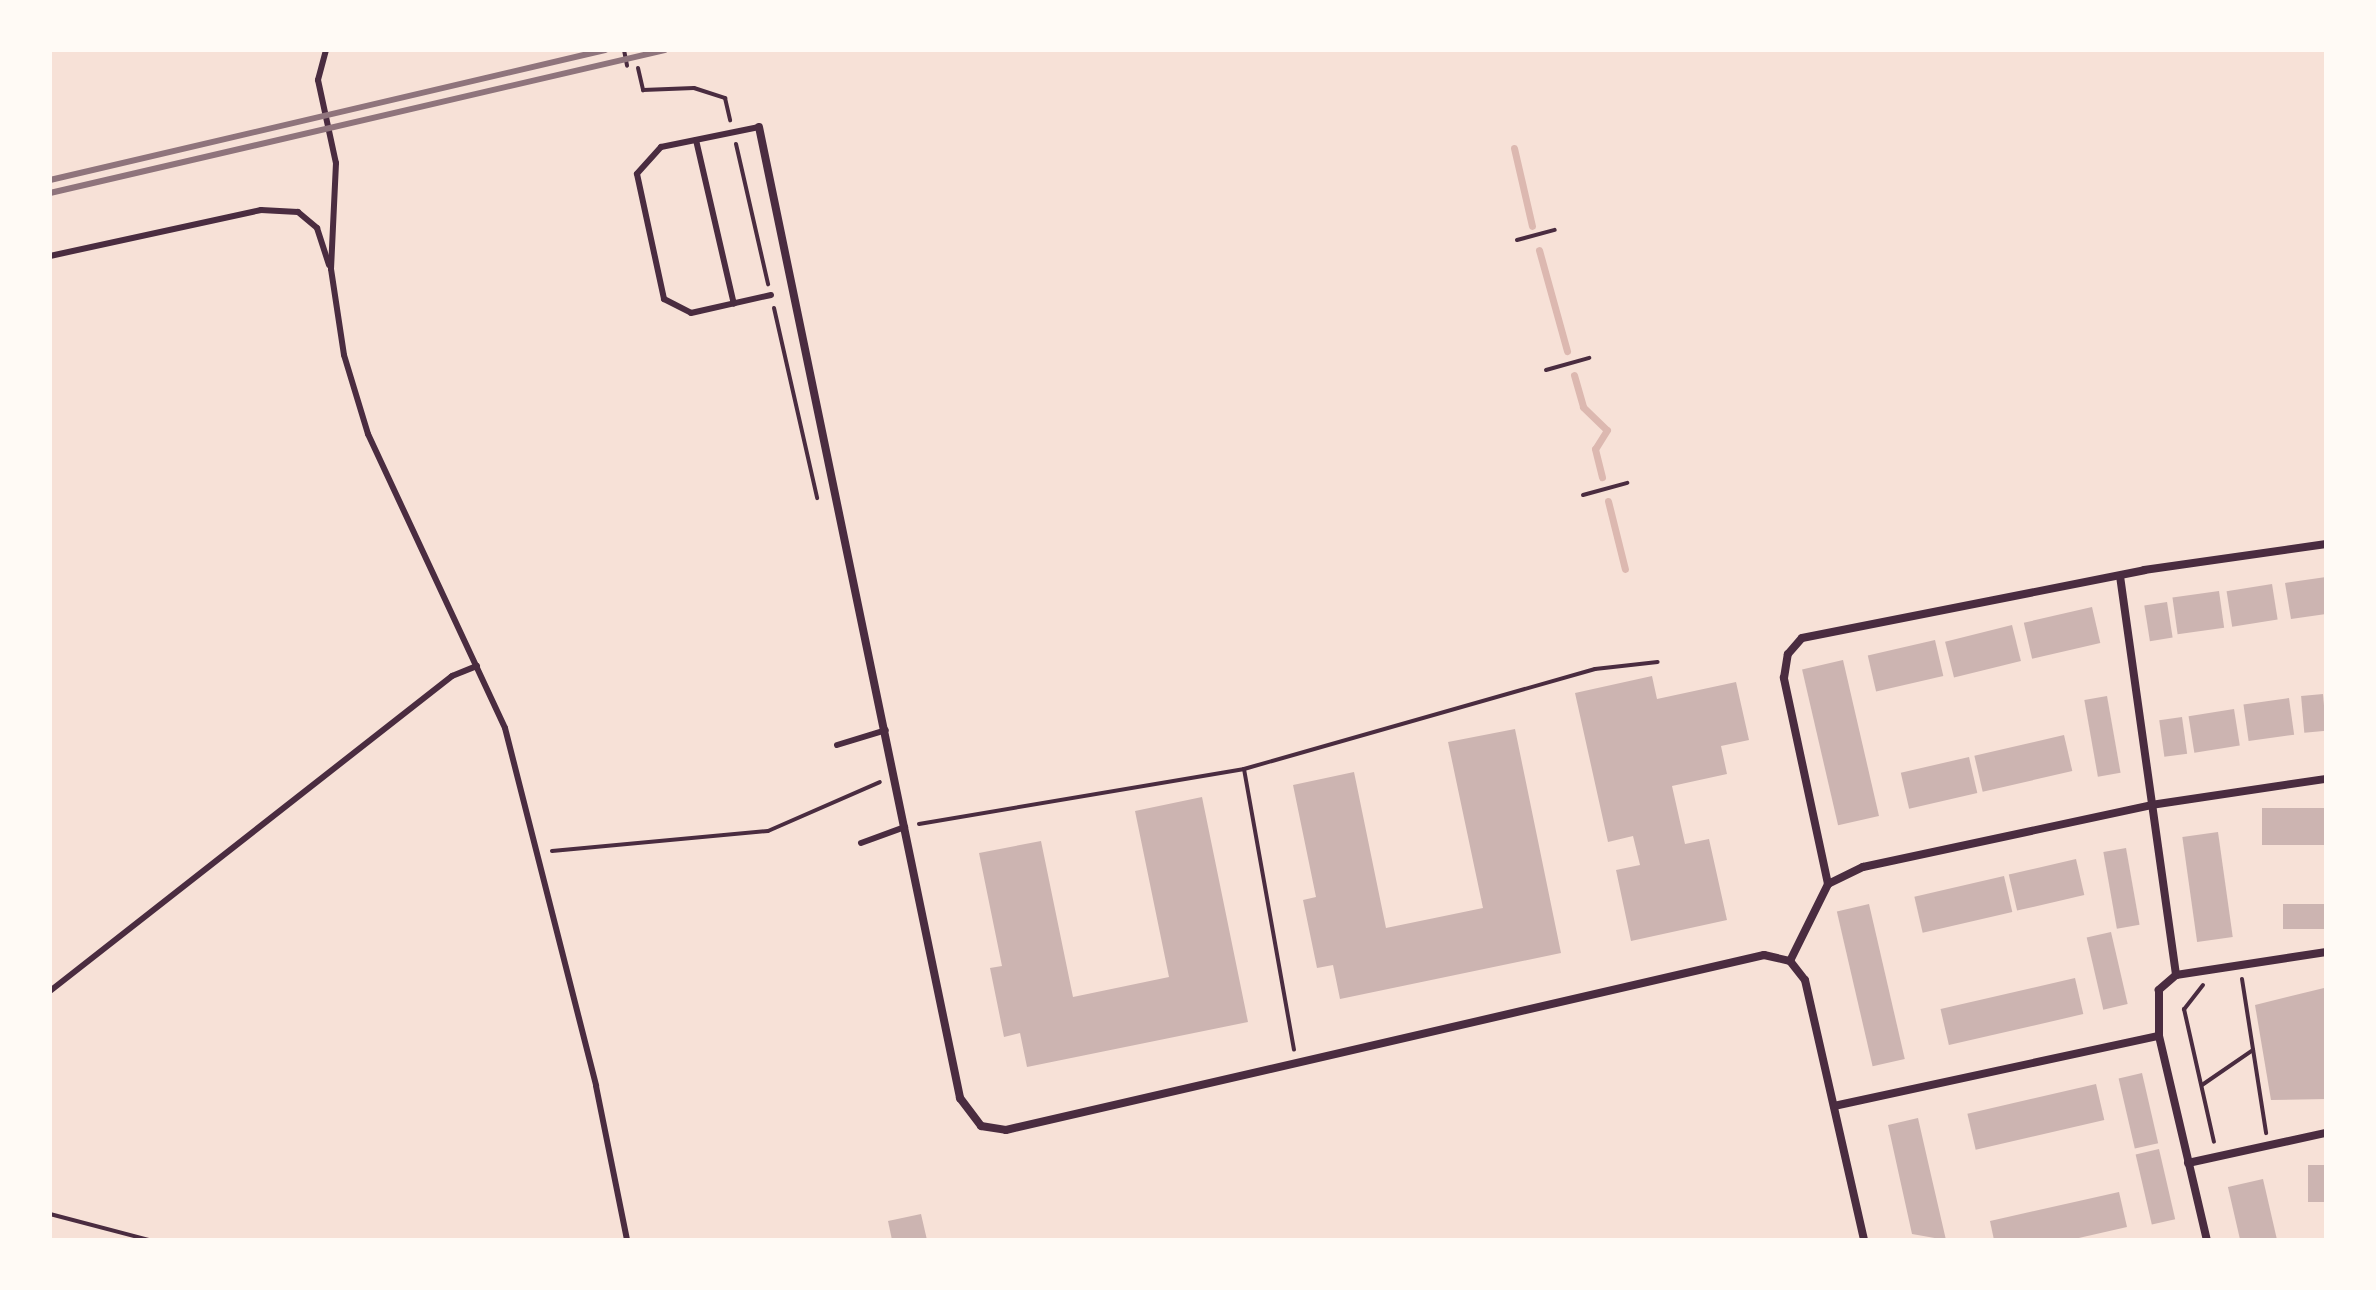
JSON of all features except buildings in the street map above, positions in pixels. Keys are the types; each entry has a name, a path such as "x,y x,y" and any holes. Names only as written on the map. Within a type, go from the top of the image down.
{"street":[{"path":"759,127 960,1098 981,1126 1006,1130 1764,955 1790,961 1805,980 1864,1240"},
{"path":"1828,884 1784,678 1788,654 1802,638 2120,576 2326,544"},
{"path":"2120,576 2176,975"},
{"path":"1790,961 1828,884 1863,867 2151,805 2326,779"},
{"path":"2207,1240 2159,1036 2159,990 2176,975 2326,952"},
{"path":"1834,1106 2159,1036"},
{"path":"2188,1163 2267,1142 2326,1133"}],"lane":[{"path":"326,50 318,80 336,163 331,269"},
{"path":"759,127 661,147 637,174 664,299 691,313 771,295"},
{"path":"696,140 734,304"},
{"path":"50,256 261,210 298,212 317,228 331,269 344,355 368,434 505,728 627,1240"},
{"path":"50,991 452,676 477,666"},
{"path":"837,745 886,730"},
{"path":"861,843 905,827"}],"path":[{"path":"624,50 627,66"},
{"path":"638,68 643,90 694,88 725,98 771,295"},
{"path":"1517,240 1555,230"},
{"path":"1546,370 1589,358"},
{"path":"1583,495 1627,483"},
{"path":"905,827 1244,769 1595,669 1658,662"},
{"path":"1244,769 1294,1064"},
{"path":"537,852 768,831 895,776"},
{"path":"2240,965 2267,1142"},
{"path":"2200,971 2203,987 2184,1009 2217,1155"},
{"path":"2202,1085 2253,1050"},
{"path":"50,1214 149,1240"}],"waterway":[{"path":"1514,148 1532,226"},
{"path":"1539,250 1567,351"},
{"path":"1574,375 1583,407 1607,430 1595,449 1602,477"},
{"path":"1608,501 1625,569"}],"railway":[{"path":"50,180 605,50"},
{"path":"50,193 665,50"}]}
